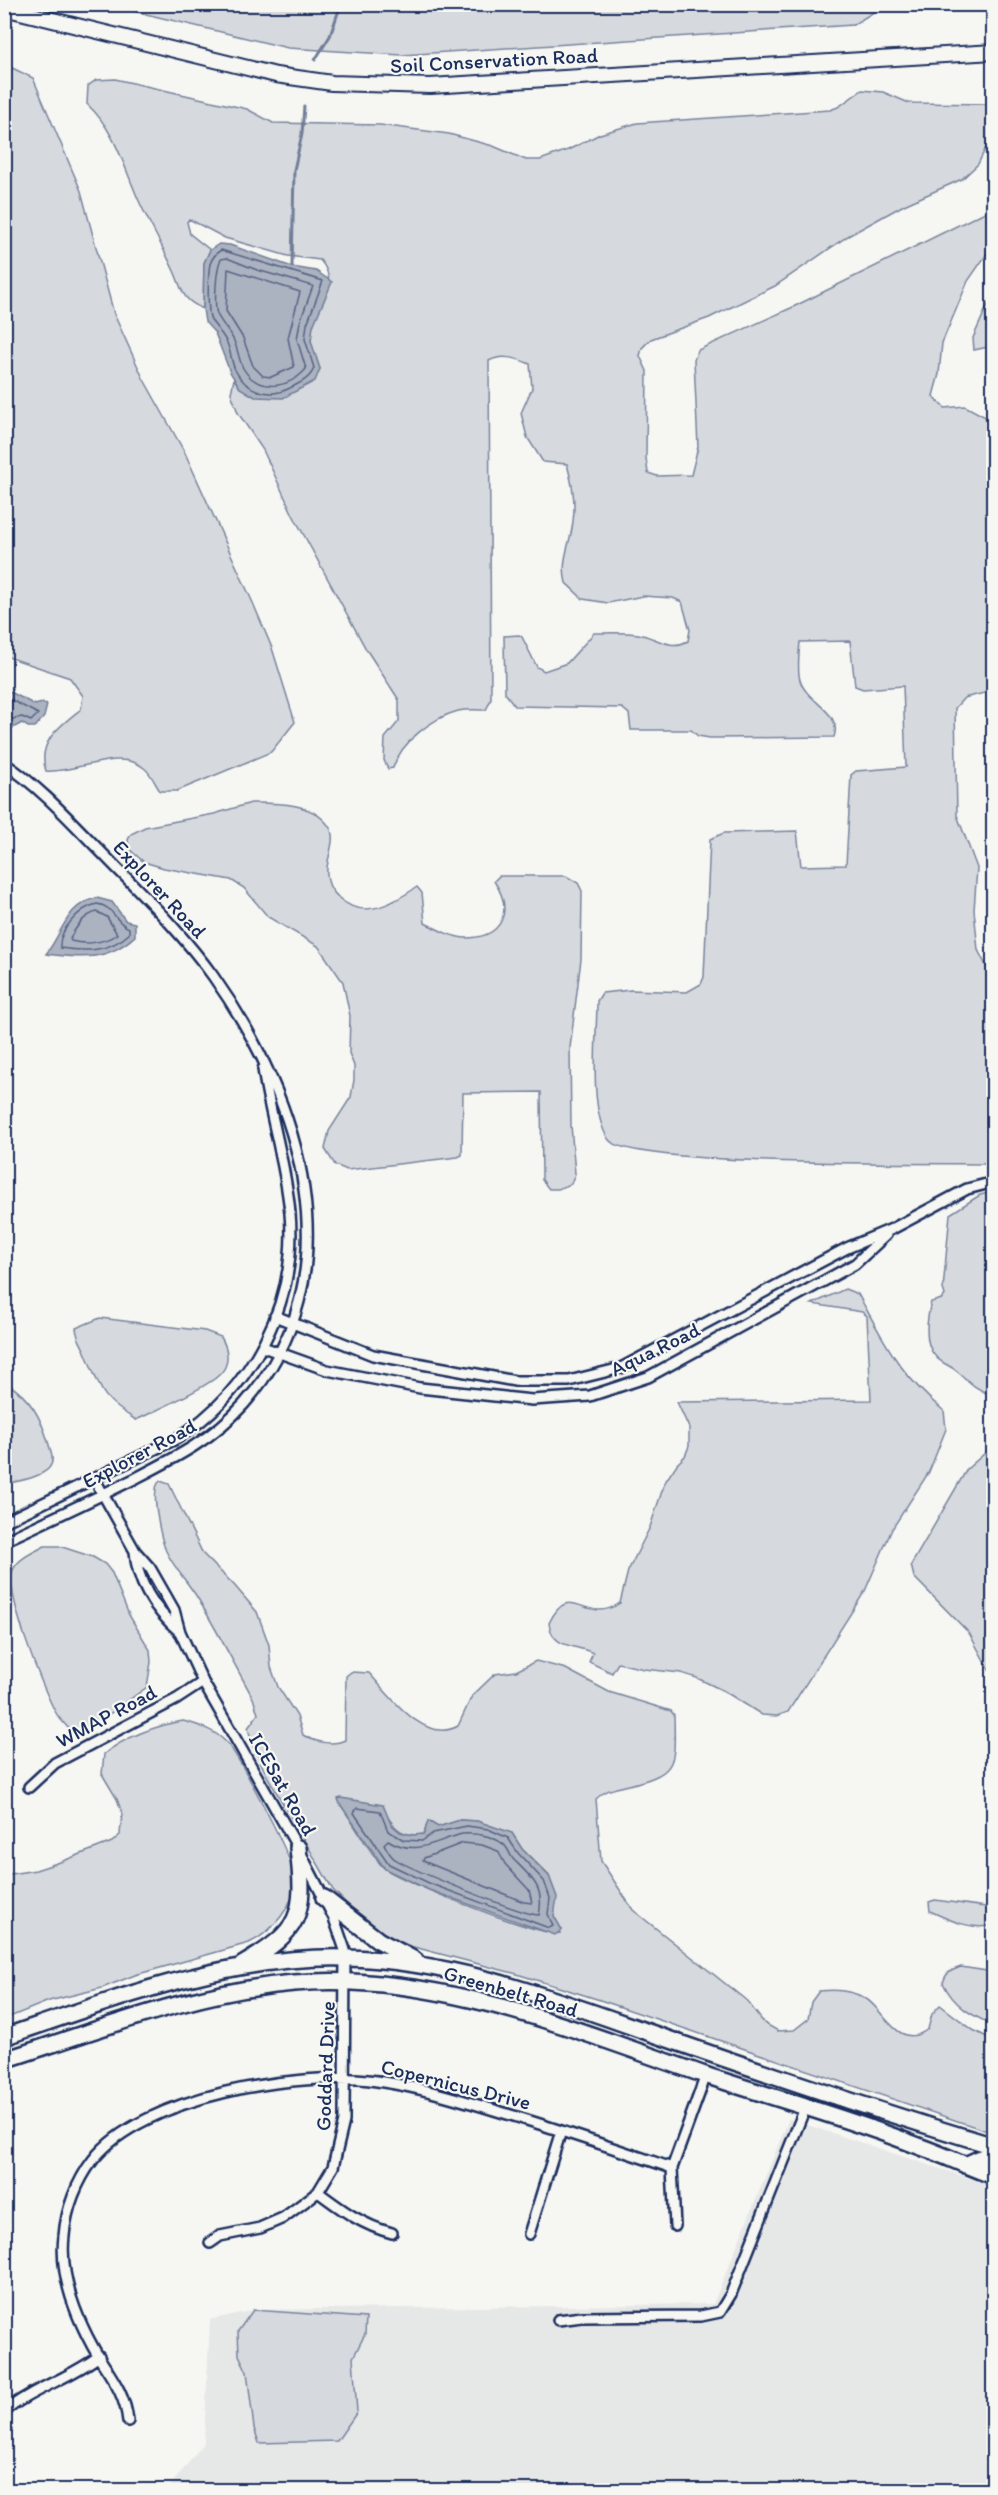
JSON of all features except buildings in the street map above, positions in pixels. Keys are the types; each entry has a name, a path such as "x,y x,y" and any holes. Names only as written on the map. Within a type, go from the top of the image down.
{"main road":[{"name":"Soil Conservation Road","path":"4,8 276,75 381,86 430,86 993,52"},
{"path":"234,1969 276,1945 298,1916 303,1884 298,1848"},
{"path":"324,1898 378,1940 425,1966"},
{"name":"Greenbelt Road","path":"4,2037 90,2008 186,1980 234,1969 278,1962 346,1958 425,1966 478,1977 539,1995 853,2102 993,2146"},
{"name":"Greenbelt Road","path":"4,2060 166,2008 236,1990 297,1982 424,1989 471,1999 598,2038 920,2146 993,2176"},
{"path":"965,2165 993,2152"}],"street":[{"name":"Explorer Road","path":"4,763 38,790 184,938 237,1011 285,1106 297,1152 307,1212 306,1266 292,1322 279,1354 243,1404 202,1442 102,1495 4,1541"},
{"name":"Explorer Road","path":"4,1522 176,1438 196,1425 231,1393 263,1347 286,1271 290,1215 287,1186 269,1111 262,1061"},
{"name":"Aqua Road","path":"274,1316 373,1355 515,1382 568,1381 621,1368 847,1248 892,1229 967,1189 993,1182"},
{"name":"Aqua Road","path":"263,1347 347,1375 420,1388 532,1400 590,1396 648,1377 845,1269 855,1263 892,1229"},
{"name":"ICESat Road","path":"94,1479 135,1551 150,1568 169,1601 180,1632 203,1682 324,1898 340,1932 346,1958"},
{"name":"ICESat Road","path":"135,1551 142,1580 155,1609 180,1632"},
{"name":"WMAP Road","path":"29,1787 55,1764 177,1699 203,1682"},
{"name":"Goddard Drive","path":"210,2243 220,2236 260,2228 284,2218 318,2192 328,2177 340,2149 344,2121 346,1958"},
{"path":"675,2226 672,2168 706,2075"},
{"name":"Copernicus Drive","path":"128,2421 124,2397 99,2356 69,2292 63,2250 65,2229 73,2198 93,2160 125,2132 173,2108 263,2085 345,2077 396,2084 451,2096 672,2168"},
{"path":"558,2320 582,2317 701,2316 720,2312 731,2294 805,2108"},
{"path":"530,2234 561,2131"},
{"path":"318,2192 370,2227 392,2233"},
{"path":"4,2412 33,2392 72,2374 99,2356"}],"shaded area":[{"path":"108,5 885,5 853,25 402,55 288,48"},
{"path":"4,64 33,78 81,191 114,314 143,378 185,453 253,603 272,648 295,722 271,752 177,791 160,791 144,768 134,762 122,760 46,771 44,751 47,743 58,728 81,709 83,696 70,678 5,656"},
{"path":"115,79 247,109 273,123 380,125 449,134 493,146 526,160 540,160 568,150 600,134 637,123 830,110 862,90 883,92 909,103 993,104 993,133 978,164 962,179 904,205 848,236 775,286 709,318 651,339 642,348 640,356 647,371 646,458 648,473 657,476 691,475 698,447 694,360 698,350 791,308 993,208 993,245 968,281 942,343 939,374 933,396 945,408 965,406 987,418 993,415 993,522 988,540 994,557 993,691 964,698 955,708 957,815 977,868 974,910 978,950 993,979 993,1164 790,1162 727,1159 629,1149 609,1140 602,1127 598,1111 595,1073 597,1001 602,993 631,990 687,992 701,984 704,977 710,839 724,833 797,831 801,866 846,865 851,775 856,771 906,767 903,686 863,689 855,686 850,641 800,642 798,666 800,680 809,695 829,714 835,728 834,737 710,738 698,736 691,730 631,730 629,714 622,708 515,706 505,693 504,636 519,635 522,637 537,667 544,671 567,663 594,633 638,634 675,645 688,641 690,630 682,602 673,598 643,596 608,603 583,599 566,583 564,566 574,514 572,485 567,464 543,462 527,437 521,413 532,388 530,364 504,357 489,361 491,699 486,710 458,711 428,725 410,740 393,768 388,769 384,760 385,738 399,721 399,700 366,649 293,515 263,450 238,413 231,393 234,379 240,388 320,369 311,338 316,317 328,289 327,270 320,260 288,256 225,238 189,219 187,222 190,234 210,250 204,263 203,309 190,302 143,210 112,137 97,114 87,104 88,86 96,80"},
{"path":"993,293 993,346 974,350 973,338"},
{"path":"251,803 293,805 321,817 331,830 332,836 327,878 336,895 349,905 368,909 378,907 398,899 417,887 422,893 425,923 455,936 478,937 496,928 504,912 500,892 494,881 499,876 566,876 578,883 582,891 581,959 570,1048 571,1125 575,1174 571,1184 558,1189 549,1189 542,1180 541,1092 463,1093 462,1155 458,1157 347,1170 335,1165 325,1149 329,1131 351,1097 354,1080 354,1066 349,1053 350,1016 343,982 318,946 268,917 244,888 231,880 164,868 144,862 129,849 128,840 131,834 145,827 214,814"},
{"path":"994,1192 993,1396 938,1359 929,1345 927,1331 931,1302 942,1299 945,1295 943,1289 950,1214 980,1195"},
{"path":"845,1289 858,1294 885,1343 904,1371 944,1411 946,1429 929,1472 892,1529 865,1591 788,1712 777,1716 762,1715 724,1691 681,1673 644,1669 618,1663 612,1673 589,1662 593,1653 559,1642 554,1637 549,1623 564,1604 572,1603 597,1610 608,1609 620,1603 628,1571 650,1527 665,1482 685,1456 689,1446 689,1428 677,1402 871,1400 867,1316 862,1312 812,1304"},
{"path":"100,1318 205,1331 221,1337 227,1351 227,1361 223,1371 203,1386 136,1420 115,1405 103,1392 77,1335 76,1328"},
{"path":"5,1382 22,1395 34,1409 46,1435 52,1460 49,1468 40,1474 5,1484"},
{"path":"993,1446 993,1677 969,1633 914,1577 911,1565 967,1469"},
{"path":"160,1481 169,1484 203,1554 257,1612 269,1645 271,1667 278,1687 297,1716 303,1735 307,1737 329,1743 345,1740 346,1676 351,1672 369,1673 408,1715 433,1729 445,1730 458,1726 472,1696 495,1674 516,1671 536,1661 566,1669 609,1692 671,1711 674,1715 674,1746 670,1765 655,1777 609,1790 596,1799 601,1861 633,1910 747,2001 764,2023 778,2031 794,2030 808,2019 811,2002 819,1991 843,1991 860,1995 872,2004 893,2027 908,2036 918,2035 928,2029 932,2014 940,2005 973,2030 993,2040 993,2133 600,2000 517,1974 410,1946 386,1936 364,1921 333,1890 267,1776 253,1747 248,1728 258,1714 253,1698 204,1609 166,1551 157,1514 157,1486","holes":["344,1799 380,1805 393,1824 408,1834 424,1834 428,1821 438,1827 460,1820 477,1821 512,1833 522,1849 549,1876 556,1897 554,1916 562,1930 560,1933 528,1927 472,1907 395,1875 384,1868 340,1804"]},
{"path":"45,1546 59,1546 93,1557 105,1564 112,1573 129,1615 150,1650 151,1662 147,1687 87,1730 71,1731 56,1713 34,1663 14,1598 12,1582 15,1566"},
{"path":"183,1721 195,1724 222,1738 234,1752 277,1832 293,1869 294,1889 287,1908 266,1932 249,1943 135,1975 102,1988 49,2001 5,2019 4,1875 36,1870 112,1842 120,1835 122,1813 117,1799 102,1774 104,1754 141,1733"},
{"path":"935,1900 993,1908 993,1925 969,1926 945,1918 930,1911 929,1902"},
{"path":"961,1967 993,1972 993,2025 964,2009 947,1991 943,1983 947,1974"},
{"path":"789,2119 993,2186 993,2490 150,2490 170,2486 204,2443 210,2320 253,2310 713,2304"},
{"path":"253,2310 366,2318 365,2334 353,2358 357,2412 337,2441 259,2443 254,2428 247,2372 239,2355 238,2331"}],"water":[{"path":"219,244 230,245 292,267 316,271 332,282 313,326 311,341 320,369 315,381 283,398 255,397 240,388 230,372 215,333 205,322 203,309 204,263 210,250"},
{"path":"5,689 35,705 42,703 47,705 44,717 35,727 28,727 22,723 13,728 5,726"},
{"path":"97,898 112,902 126,921 135,923 135,936 125,944 104,954 71,957 46,954 66,920 78,906"},
{"path":"338,1799 383,1805 391,1824 400,1832 413,1835 424,1834 428,1821 438,1827 460,1820 477,1821 512,1833 522,1849 549,1876 557,1897 554,1916 562,1930 555,1935 429,1890 385,1869 340,1804"}],"waterway":[{"path":"315,60 330,36 341,4"},
{"path":"292,267 294,170 302,134 304,106"}]}
